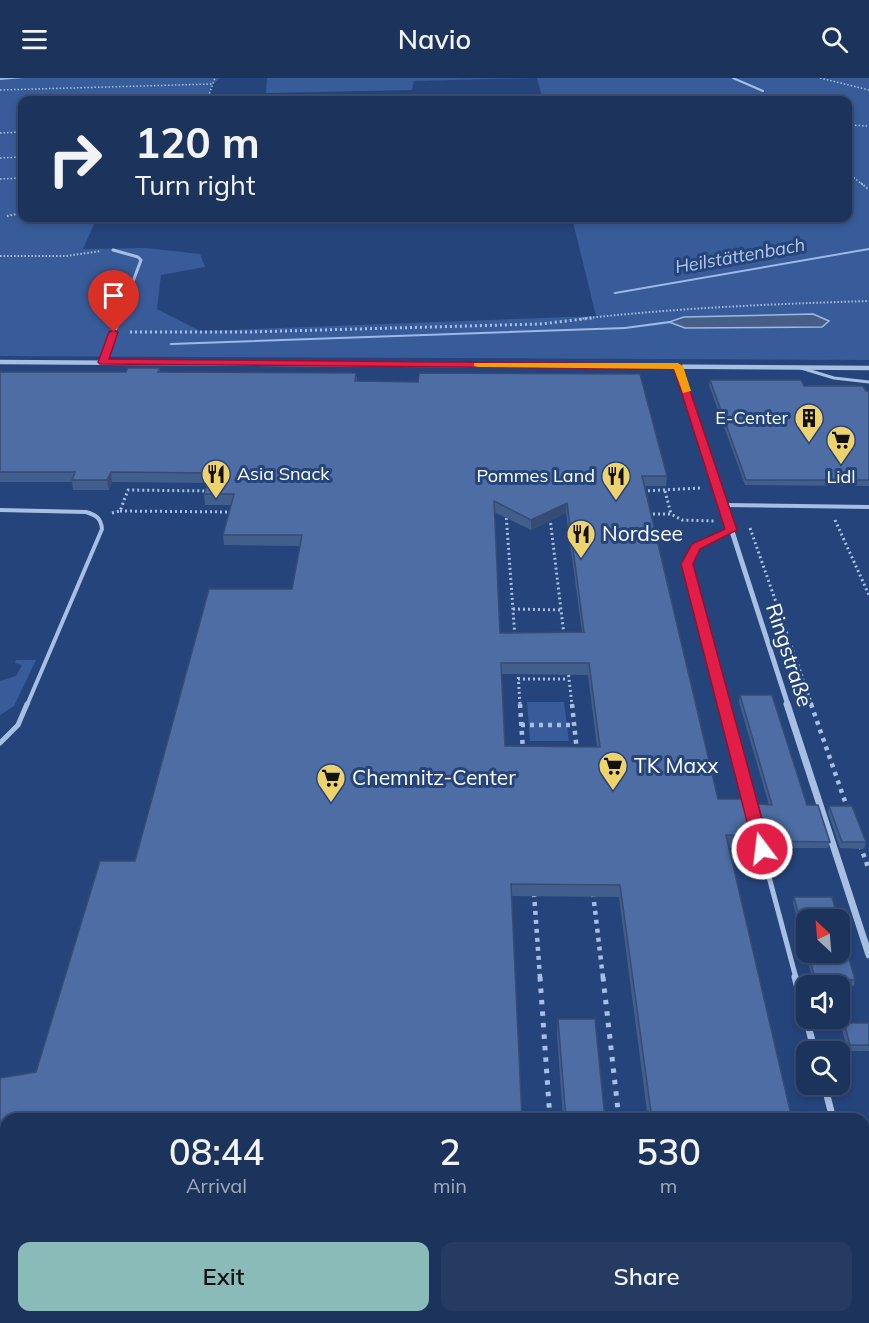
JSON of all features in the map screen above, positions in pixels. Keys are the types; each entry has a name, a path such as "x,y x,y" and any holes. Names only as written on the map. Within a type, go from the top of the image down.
{"street":[{"path":"103,362 141,260 130,254 113,250"},
{"path":"0,362 869,368"},
{"name":"Ringstraße","path":"678,366 869,954"}],"lane":[{"path":"733,78 763,91"},
{"path":"798,367 849,382 869,382"},
{"path":"723,505 869,507"},
{"path":"0,510 71,510 96,515 102,522 102,529 18,725 0,743"},
{"path":"731,530 696,546 687,564 751,807"},
{"path":"757,830 812,1041"},
{"path":"827,1095 831,1113"}],"path":[{"path":"208,96 215,78"},
{"path":"820,78 869,90"},
{"path":"0,90 212,84"},
{"path":"852,125 869,126"},
{"path":"0,133 18,132"},
{"path":"0,158 18,157"},
{"path":"852,176 869,190"},
{"path":"0,179 18,178"},
{"path":"7,216 18,214"},
{"path":"0,256 66,255 113,250"},
{"path":"114,332 248,332 540,324 649,311 869,301"},
{"path":"642,491 664,491 677,488 718,489"},
{"path":"120,512 128,490 210,491"},
{"path":"664,491 671,514"},
{"path":"506,503 505,515 516,644"},
{"path":"742,506 849,812"},
{"path":"829,507 869,596"},
{"path":"96,515 120,512 235,512"},
{"path":"637,514 671,514 682,520 728,521"},
{"path":"505,515 517,515"},
{"path":"557,515 549,515 565,645"},
{"path":"513,609 561,610"},
{"path":"517,667 524,759"},
{"path":"567,668 577,755"},
{"path":"518,679 569,679"},
{"path":"522,725 574,725"},
{"path":"858,839 869,870"},
{"path":"533,885 550,1113"},
{"path":"592,886 619,1113"}],"shaded area":[{"path":"0,78 220,78 212,85 208,96 18,96 18,222 152,222 94,224 83,249 146,248 200,254 205,267 161,275 157,309 200,331 596,316 573,222 852,222 852,96 542,96 537,78 869,78 869,360 0,356"},
{"path":"267,78 535,78 414,81 412,90 266,93"},
{"path":"813,314 829,321 822,327 685,328 669,322 684,317"},
{"path":"16,660 36,660 14,706 0,715 0,681 16,676 22,665 15,663"},
{"path":"527,702 564,702 569,741 530,741"}],"building":[{"path":"128,368 160,368 158,372 356,373 355,381 418,382 419,373 640,374 667,476 642,476 718,799 749,799 759,836 726,835 791,1113 651,1113 620,885 511,884 522,1113 0,1113 0,1078 36,1072 100,861 135,861 209,589 292,589 302,535 223,535 234,494 204,494 211,473 111,472 107,480 72,480 75,472 0,472 0,372 126,372","holes":["494,501 531,520 567,503 584,632 500,633","501,663 589,663 600,747 505,746"]},
{"name":"E-Center","path":"710,380 801,380 804,386 863,386 866,391 869,391 869,480 746,480"},
{"path":"740,695 772,695 807,805 818,805 830,842 768,841 758,804 772,805"},
{"path":"829,806 852,806 866,842 842,842"},
{"path":"794,897 832,897 835,909 797,909"},
{"path":"850,962 855,980 850,980 850,975 814,975 811,963"},
{"path":"558,1019 595,1019 604,1113 566,1113"},
{"path":"850,1023 869,1023 869,1045 850,1045 846,1029 850,1029"}],"waterway":[{"path":"0,79 23,78"},
{"name":"Heilstättenbach","path":"615,293 869,249"},
{"path":"171,344 625,328 669,322"}],"slow traffic":[{"path":"478,364 678,366 686,391"}],"place":[{"name":"E-Center","path":"809,444"},
{"name":"Lidl","path":"841,466"},
{"name":"Asia Snack","path":"216,500"},
{"name":"Pommes Land","path":"616,502"},
{"name":"Nordsee","path":"581,560"},
{"name":"TK Maxx","path":"613,792"},
{"name":"Chemnitz-Center","path":"331,804"}],"route":[{"path":"114,332 103,362 678,366 731,530 696,546 687,564 762,849"}]}
